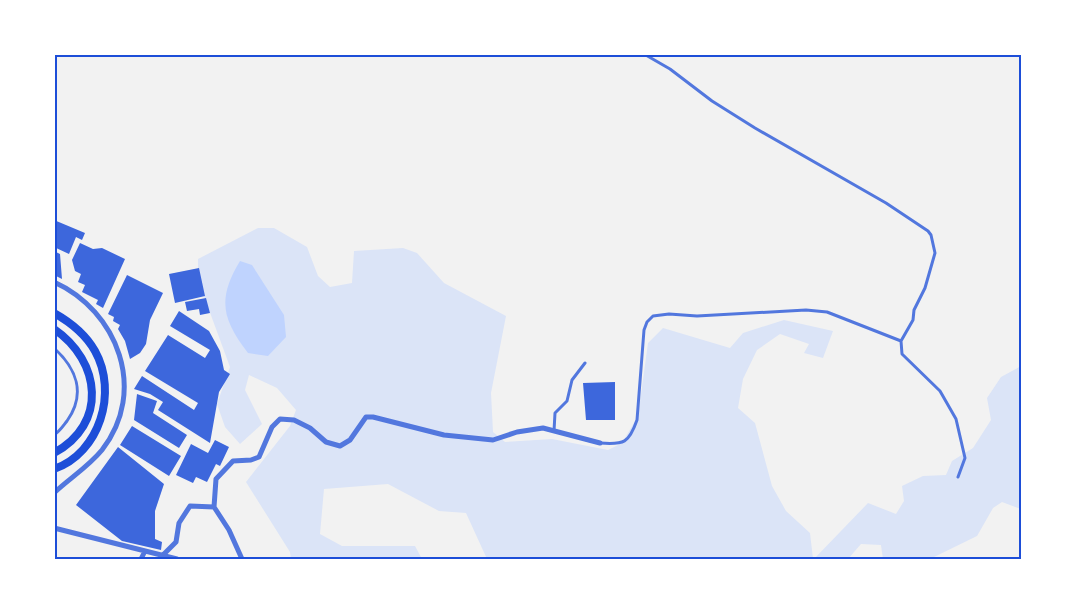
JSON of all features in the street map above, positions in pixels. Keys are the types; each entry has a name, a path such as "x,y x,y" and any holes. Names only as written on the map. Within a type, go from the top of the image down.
{"main road":[{"path":"54,313 81,334 94,351 101,366 104,383 102,417 95,434 75,457 54,469"},
{"path":"54,329 72,344 83,360 91,378 93,396 90,413 82,429 74,439 54,453"}],"street":[{"path":"54,282 83,299 103,319 117,346 122,362 124,389 117,422 102,449 54,493"},
{"path":"242,559 229,530 214,507 216,479 233,460 250,460 259,457 272,427 280,419 294,420 310,428 326,442 340,446 350,440 366,417 387,419 444,435 493,440 536,428 600,443"},
{"path":"163,555 176,542 179,522 190,506 214,507"},
{"path":"54,528 177,559"},
{"path":"141,559 145,551"}],"lane":[{"path":"644,54 670,69 712,101 886,203 931,235 935,253 912,320 901,341 902,354 940,392 956,419 965,458 958,477"},
{"path":"600,443 618,445 629,438 632,433 637,420 644,330 652,316 807,310 827,312 901,341"},
{"path":"54,348 72,369 78,400 72,414 59,432 54,435"},
{"path":"554,431 555,413 567,400 572,380 585,363"}],"shaded area":[{"path":"258,228 274,228 307,247 318,276 330,287 352,283 354,251 403,248 417,253 444,283 506,316 491,393 493,432 505,442 552,439 608,450 622,443 638,416 648,343 663,328 730,348 743,333 784,320 833,331 823,358 804,353 809,344 780,334 757,350 743,379 738,408 755,423 772,486 786,511 810,533 813,559 487,559 466,513 439,511 388,484 324,489 320,534 342,546 415,546 422,559 291,559 290,552 246,482 290,426 296,410 277,388 249,375 245,390 262,424 240,444 225,427 217,404 230,367 198,280 198,259"},
{"path":"1021,366 1021,509 1002,502 993,508 977,536 930,559 883,559 881,545 861,544 848,559 814,559 868,503 896,514 904,501 902,486 923,476 946,475 952,461 973,448 991,420 987,398 1001,377"}],"water":[{"path":"240,261 252,265 284,315 286,337 268,356 248,353 228,319 226,298 228,287"}],"building":[{"path":"54,220 85,233 82,240 76,237 69,254 54,247"},
{"path":"80,243 93,249 102,248 125,259 103,308 96,304 98,300 82,292 85,285 78,282 81,274 75,271 72,260"},
{"path":"54,251 60,254 62,279 54,275"},
{"path":"199,268 205,296 175,303 169,274"},
{"path":"127,275 163,293 150,320 146,344 140,353 130,359 125,341 118,329 120,325 113,321 114,317 108,314"},
{"path":"206,298 210,313 200,315 199,309 187,311 185,302"},
{"path":"179,311 209,331 220,351 224,370 230,374 219,392 210,443 158,410 163,402 150,394 134,389 142,376 194,410 198,403 145,371 168,335 205,358 210,350 170,326"},
{"path":"615,382 615,420 586,420 583,383"},
{"path":"137,394 157,401 153,413 187,435 179,448 134,420"},
{"path":"132,426 181,456 169,476 120,445"},
{"path":"215,440 229,447 220,466 216,464 207,482 196,477 193,483 176,475 191,444 208,453"},
{"path":"118,447 164,484 155,511 155,539 162,542 161,550 122,541 76,505"}]}
